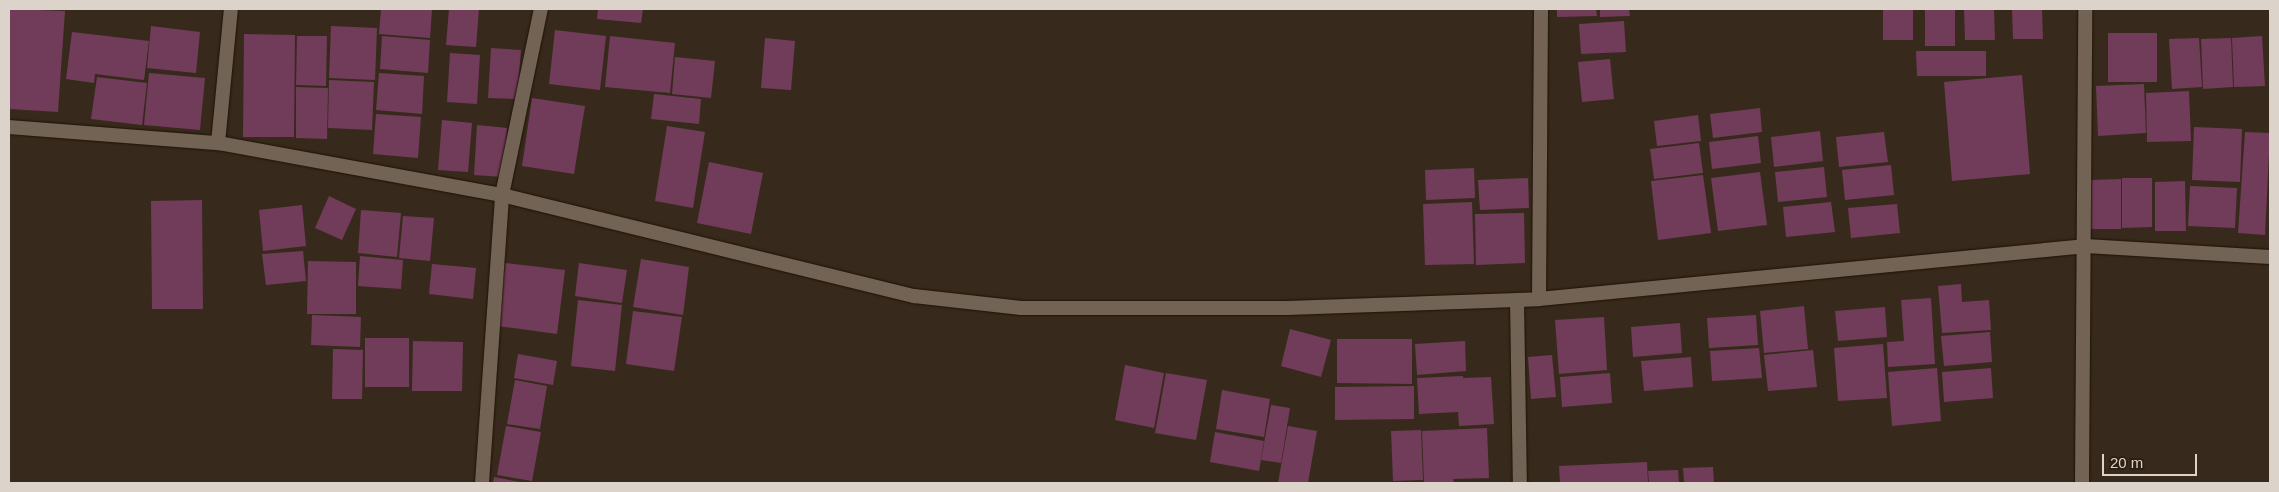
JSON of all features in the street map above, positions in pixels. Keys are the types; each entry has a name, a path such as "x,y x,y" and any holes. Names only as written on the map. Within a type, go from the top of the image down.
{"street":[{"path":"218,143 231,9"},
{"path":"482,483 502,195 541,9"},
{"path":"1539,299 1540,9"},
{"path":"2082,483 2086,246 2085,9"},
{"path":"9,127 218,143 502,195 914,296 1021,308 1287,308 1539,299 2086,246 2270,257"},
{"path":"1517,300 1520,483"}],"building":[{"path":"9,9 65,11 58,112 9,109"},
{"path":"381,9 432,9 430,38 379,34"},
{"path":"449,9 479,9 476,47 446,45"},
{"path":"598,9 643,9 641,23 597,19"},
{"path":"1557,9 1596,9 1597,16 1557,17"},
{"path":"1600,9 1629,9 1630,16 1600,17"},
{"path":"1883,9 1913,9 1913,40 1883,40"},
{"path":"1925,9 1955,9 1955,46 1925,46"},
{"path":"1964,9 1994,9 1995,40 1965,40"},
{"path":"2012,9 2042,9 2043,39 2013,39"},
{"path":"1624,21 1626,52 1581,54 1579,24"},
{"path":"151,26 200,32 196,73 147,68"},
{"path":"331,26 377,28 375,80 329,78"},
{"path":"555,30 606,36 600,90 549,84"},
{"path":"72,32 149,41 144,80 95,74 94,83 66,79"},
{"path":"2108,33 2157,33 2157,82 2108,82"},
{"path":"244,34 295,35 294,137 243,137"},
{"path":"297,36 327,36 326,86 296,85"},
{"path":"382,36 430,40 428,73 380,69"},
{"path":"610,36 675,43 670,93 605,87"},
{"path":"2262,36 2265,86 2234,87 2232,38"},
{"path":"765,38 795,41 791,90 761,88"},
{"path":"2199,38 2202,87 2172,89 2169,39"},
{"path":"2231,38 2233,87 2203,89 2201,39"},
{"path":"491,48 521,50 517,99 488,98"},
{"path":"1916,51 1986,51 1986,76 1917,76"},
{"path":"450,53 480,55 477,104 447,102"},
{"path":"675,57 715,61 711,98 672,94"},
{"path":"1610,59 1614,99 1582,102 1578,62"},
{"path":"149,73 205,78 200,130 144,125"},
{"path":"379,73 424,76 422,114 376,110"},
{"path":"2022,75 2030,174 1952,181 1944,82"},
{"path":"97,77 147,83 142,125 91,119"},
{"path":"329,80 374,82 372,130 328,128"},
{"path":"2144,84 2146,133 2098,136 2096,86"},
{"path":"296,87 328,88 327,139 296,138"},
{"path":"2189,91 2191,141 2147,142 2146,93"},
{"path":"654,94 701,99 699,124 651,119"},
{"path":"532,98 585,106 574,174 522,166"},
{"path":"1760,108 1762,132 1713,138 1710,114"},
{"path":"376,114 421,117 418,158 373,154"},
{"path":"1698,115 1701,141 1657,146 1654,121"},
{"path":"442,120 472,123 468,172 438,170"},
{"path":"477,125 507,128 504,177 474,175"},
{"path":"667,126 705,132 693,208 655,201"},
{"path":"2194,127 2242,129 2240,182 2192,180"},
{"path":"1820,131 1823,161 1774,167 1771,137"},
{"path":"1884,132 1888,162 1839,167 1836,137"},
{"path":"2245,132 2270,133 2265,235 2238,233"},
{"path":"1758,136 1761,163 1712,169 1709,142"},
{"path":"1699,143 1703,173 1654,179 1650,149"},
{"path":"709,162 763,173 751,234 697,223"},
{"path":"1891,165 1894,195 1845,200 1842,170"},
{"path":"1824,167 1827,197 1778,202 1775,172"},
{"path":"1474,168 1475,198 1426,200 1425,170"},
{"path":"1760,172 1767,225 1718,231 1711,178"},
{"path":"1703,175 1711,233 1658,240 1651,181"},
{"path":"1528,178 1529,208 1480,210 1478,180"},
{"path":"2122,178 2152,178 2152,227 2122,228"},
{"path":"2121,179 2121,229 2091,229 2091,180"},
{"path":"2185,181 2186,231 2155,231 2155,182"},
{"path":"2190,186 2237,188 2235,228 2188,226"},
{"path":"329,196 356,209 342,240 315,228"},
{"path":"202,200 203,309 152,309 151,201"},
{"path":"1472,202 1474,264 1425,265 1423,204"},
{"path":"1831,202 1835,232 1786,237 1783,207"},
{"path":"1897,204 1900,233 1851,238 1848,208"},
{"path":"302,205 306,246 263,251 259,210"},
{"path":"361,210 401,213 397,257 358,253"},
{"path":"1524,213 1525,263 1476,265 1475,214"},
{"path":"403,216 434,218 430,261 399,258"},
{"path":"303,251 306,281 266,285 262,254"},
{"path":"360,256 403,260 401,289 358,286"},
{"path":"641,259 689,267 683,315 633,307"},
{"path":"308,261 356,262 356,314 307,314"},
{"path":"505,263 565,270 557,334 498,326"},
{"path":"579,263 627,270 622,303 575,296"},
{"path":"432,264 476,268 473,299 429,294"},
{"path":"1961,284 1962,302 1989,300 1991,330 1942,333 1938,286"},
{"path":"1931,298 1935,364 1888,367 1887,342 1904,341 1901,300"},
{"path":"578,300 622,305 615,371 571,366"},
{"path":"1804,306 1808,349 1764,353 1760,311"},
{"path":"1885,307 1887,337 1838,341 1835,311"},
{"path":"633,311 682,317 674,371 626,364"},
{"path":"312,315 361,317 360,347 311,345"},
{"path":"1756,315 1758,345 1709,348 1707,318"},
{"path":"1604,317 1607,370 1559,374 1555,320"},
{"path":"1680,323 1682,353 1633,357 1631,327"},
{"path":"1290,329 1331,340 1321,377 1281,366"},
{"path":"1990,332 1992,362 1944,366 1941,336"},
{"path":"365,338 409,338 409,387 365,387"},
{"path":"1337,339 1412,339 1412,384 1337,383"},
{"path":"413,341 463,342 462,391 412,391"},
{"path":"1465,341 1466,371 1417,375 1415,344"},
{"path":"1883,344 1887,398 1838,401 1834,348"},
{"path":"1759,348 1762,378 1712,381 1710,351"},
{"path":"333,349 363,350 362,399 332,399"},
{"path":"1813,350 1817,387 1768,391 1764,355"},
{"path":"518,354 557,361 553,385 514,378"},
{"path":"1552,355 1556,397 1531,399 1528,357"},
{"path":"1691,357 1693,387 1644,391 1641,361"},
{"path":"1125,365 1164,373 1154,428 1115,420"},
{"path":"1937,368 1941,421 1892,426 1888,372"},
{"path":"1991,368 1993,398 1944,402 1942,372"},
{"path":"1166,373 1207,380 1196,440 1155,433"},
{"path":"1610,373 1612,403 1562,407 1560,377"},
{"path":"1463,376 1463,378 1491,377 1494,424 1459,426 1458,412 1419,414 1417,378"},
{"path":"515,380 547,386 540,429 507,424"},
{"path":"1414,386 1414,419 1335,420 1335,387"},
{"path":"1222,390 1270,399 1264,437 1216,429"},
{"path":"1271,405 1290,408 1281,463 1261,460"},
{"path":"506,426 541,432 532,481 497,475"},
{"path":"1288,426 1317,431 1308,483 1278,483"},
{"path":"1487,428 1489,478 1453,479 1454,483 1424,483 1422,431"},
{"path":"1421,430 1423,480 1393,481 1391,431"},
{"path":"1215,432 1264,441 1259,471 1210,462"},
{"path":"1647,462 1648,483 1560,483 1559,466"},
{"path":"1713,467 1714,483 1684,483 1683,468"},
{"path":"1678,470 1679,483 1649,483 1648,471"},
{"path":"494,477 520,482 520,483 493,483"}]}
